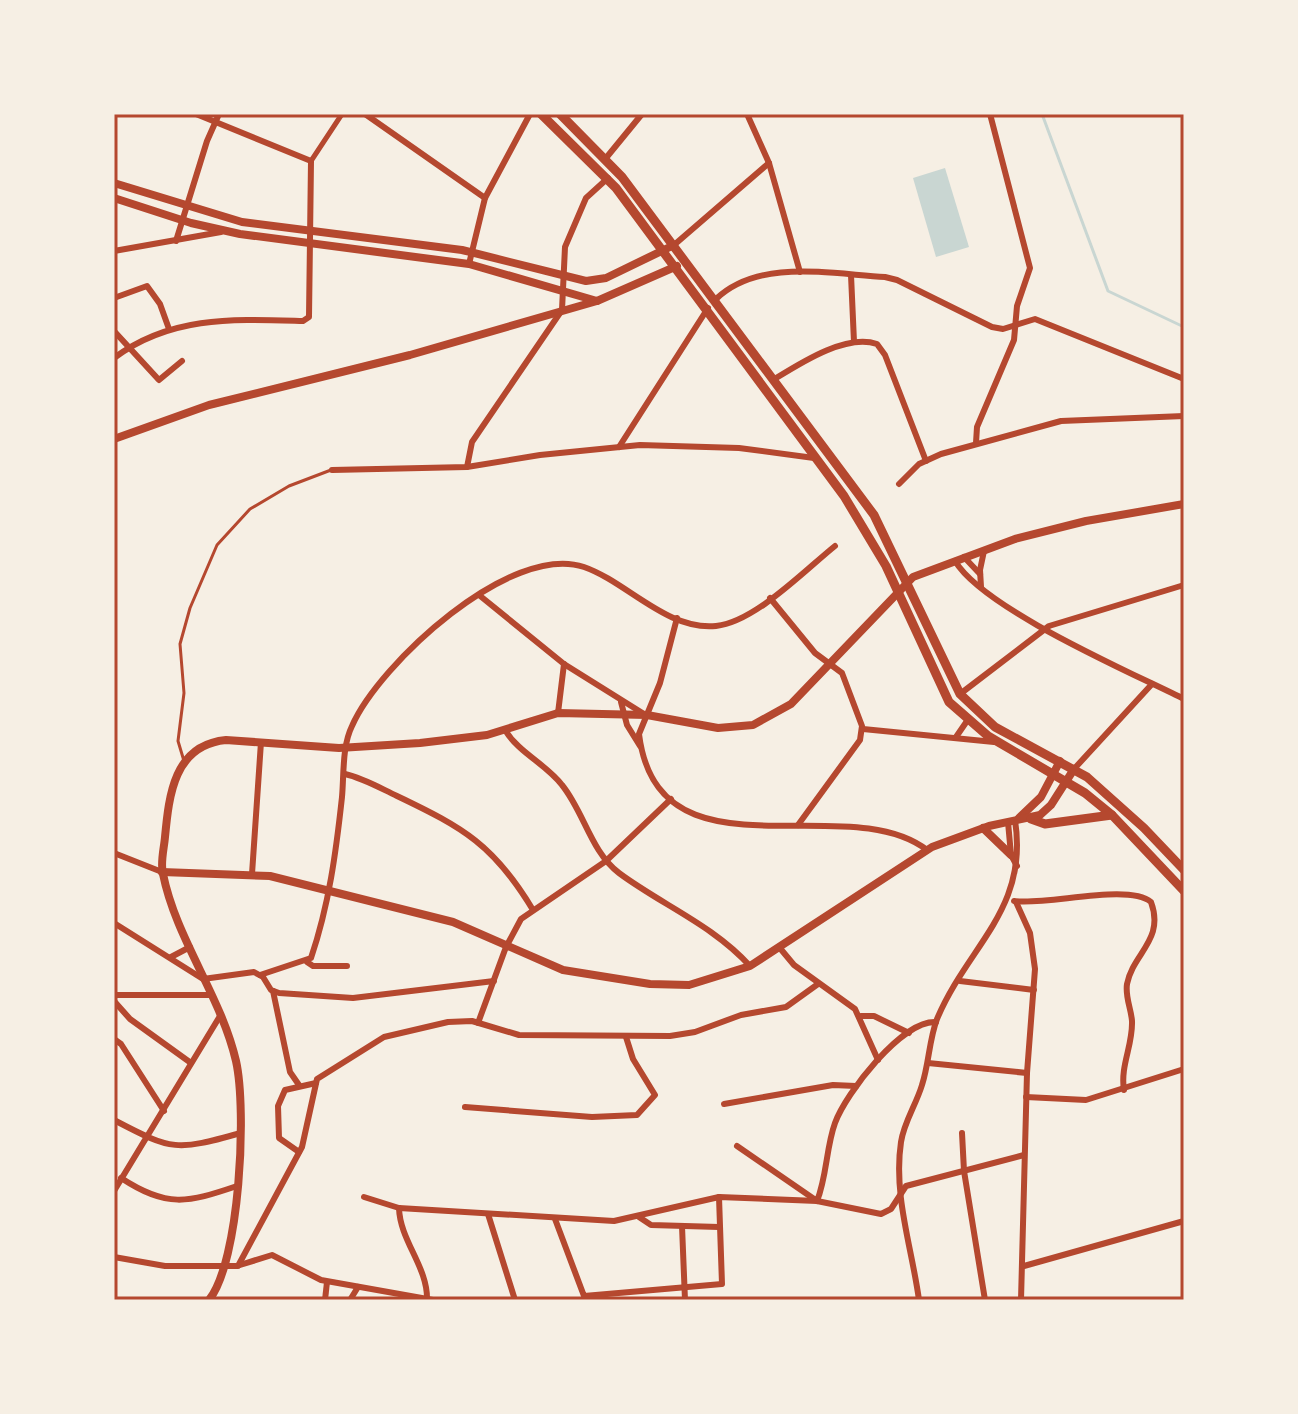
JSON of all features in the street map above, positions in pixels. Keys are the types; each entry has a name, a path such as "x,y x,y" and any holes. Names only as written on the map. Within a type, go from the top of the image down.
{"main road":[{"path":"541,114 608,178 817,458 868,533 898,589 943,695 967,721 1066,779 1112,815 1184,891"},
{"path":"560,114 606,158 687,261 874,515 960,694 995,727 1074,769 1144,828 1184,870"},
{"path":"1031,819 1045,824 1112,815"}],"street":[{"path":"196,114 311,161"},
{"path":"176,241 219,114"},
{"path":"114,358 128,347 169,329 246,317 308,320 311,161 342,114"},
{"path":"365,114 485,198"},
{"path":"469,264 485,198 530,114"},
{"path":"606,158 642,114"},
{"path":"747,114 769,163 800,272"},
{"path":"976,443 976,431 1012,345 1017,306 1029,265 990,114"},
{"path":"114,183 186,207 257,225 472,252 563,277 601,280 664,252 769,163"},
{"path":"467,467 472,442 561,312 565,290 565,247 584,201 608,178"},
{"path":"114,198 224,231 469,264 597,301"},
{"path":"114,251 224,231"},
{"path":"114,439 209,405 397,358 597,301 687,261"},
{"path":"716,299 738,283 800,272 897,280 992,327 1035,319 1184,379"},
{"path":"851,275 854,342"},
{"path":"114,298 145,285 157,298 169,329"},
{"path":"619,447 708,308"},
{"path":"114,331 159,380 182,361"},
{"path":"773,381 854,342 873,342 883,351 926,461"},
{"path":"899,484 926,461 976,443 1079,417 1184,416"},
{"path":"332,470 467,467 619,447 705,445 817,458"},
{"path":"209,1300 225,1268 237,1186 241,1133 239,1075 220,1016 162,872 174,781 184,761 198,749 216,741 347,747 457,739 505,730 558,713 647,715 718,728 753,725 784,710 907,581 986,549 1086,521 1184,504"},
{"path":"308,961 330,891 349,731 386,672 427,632 500,582 552,565 579,566 677,618 697,625 723,625 742,617 770,598 835,546"},
{"path":"981,587 980,574 986,549"},
{"path":"964,557 980,574"},
{"path":"955,561 981,587 1044,628 1184,699"},
{"path":"960,694 1044,628 1184,585"},
{"path":"479,595 564,664 647,715"},
{"path":"770,598 815,653 843,675 863,729 860,740 798,825"},
{"path":"677,618 660,683 640,728 642,748 657,780 671,799 697,815 735,826 798,825 889,832 927,850"},
{"path":"558,713 564,664"},
{"path":"114,853 162,872 252,874 445,920 563,970 660,985 702,983 750,966 927,850 983,828 1031,819 1051,805 1074,769 1152,684"},
{"path":"621,701 623,714 635,741 642,748"},
{"path":"956,737 967,721"},
{"path":"863,729 999,742"},
{"path":"505,730 513,743 545,767 564,787 606,861 625,877 717,935 750,966"},
{"path":"252,874 261,741"},
{"path":"1011,855 1014,820 1041,797 1060,761"},
{"path":"345,774 428,812 477,839 502,863 533,910"},
{"path":"478,1023 506,947 521,919 606,861 671,799"},
{"path":"919,1300 900,1194 901,1142 928,1063 936,1022 1008,900 1017,866 1014,820"},
{"path":"983,828 1011,855 1017,866"},
{"path":"1008,900 1108,895 1140,897 1151,902 1154,917 1149,944 1127,984 1132,1031 1123,1070 1124,1090"},
{"path":"1016,902 1032,939 1034,990 1027,1073 1021,1300"},
{"path":"114,923 203,979 246,972 260,975 273,991 290,1072 299,1085"},
{"path":"114,933 122,928"},
{"path":"171,957 190,947"},
{"path":"779,947 794,965 851,1005 861,1016 878,1060"},
{"path":"308,961 313,966 347,966"},
{"path":"260,975 271,969 308,961"},
{"path":"273,991 353,998 494,981"},
{"path":"960,981 1034,990"},
{"path":"299,1152 279,1138 277,1113 281,1092 316,1083 341,1061 391,1034 457,1020 519,1035 682,1035 732,1017 786,1007 818,984"},
{"path":"114,995 211,995"},
{"path":"114,1001 130,1019 191,1063"},
{"path":"114,1191 220,1016"},
{"path":"861,1016 874,1016 909,1033"},
{"path":"817,1201 834,1126 856,1086 878,1060 909,1033 925,1022 936,1022"},
{"path":"465,1107 600,1117 637,1115 650,1104 654,1094 633,1059 626,1037"},
{"path":"114,1039 121,1044 164,1111"},
{"path":"928,1063 1027,1073"},
{"path":"1026,1097 1080,1101 1124,1090 1184,1069"},
{"path":"240,1265 299,1152 308,1130 316,1083"},
{"path":"724,1104 824,1086 856,1086"},
{"path":"114,1120 147,1138 186,1146 241,1133"},
{"path":"962,1133 964,1171 985,1300"},
{"path":"737,1146 817,1201"},
{"path":"364,1197 399,1208 614,1221 719,1197 817,1201 881,1214 892,1208 906,1186 1024,1155"},
{"path":"121,1178 144,1193 169,1201 191,1201 237,1186"},
{"path":"555,1219 582,1294 617,1296 722,1284 719,1197"},
{"path":"114,1257 165,1266 225,1268 272,1255 327,1282 429,1299 401,1228 399,1208"},
{"path":"488,1214 515,1300"},
{"path":"639,1217 651,1225 719,1227"},
{"path":"1024,1266 1184,1221"},
{"path":"682,1226 685,1300"},
{"path":"325,1300 327,1282"},
{"path":"350,1300 358,1287"}],"lane":[{"path":"184,761 178,741 184,693 180,644 190,608 217,545 250,509 289,486 332,470"}],"shaded area":[{"path":"945,168 969,247 936,257 913,178"}],"waterway":[{"path":"1042,114 1108,291 1184,327"}]}
